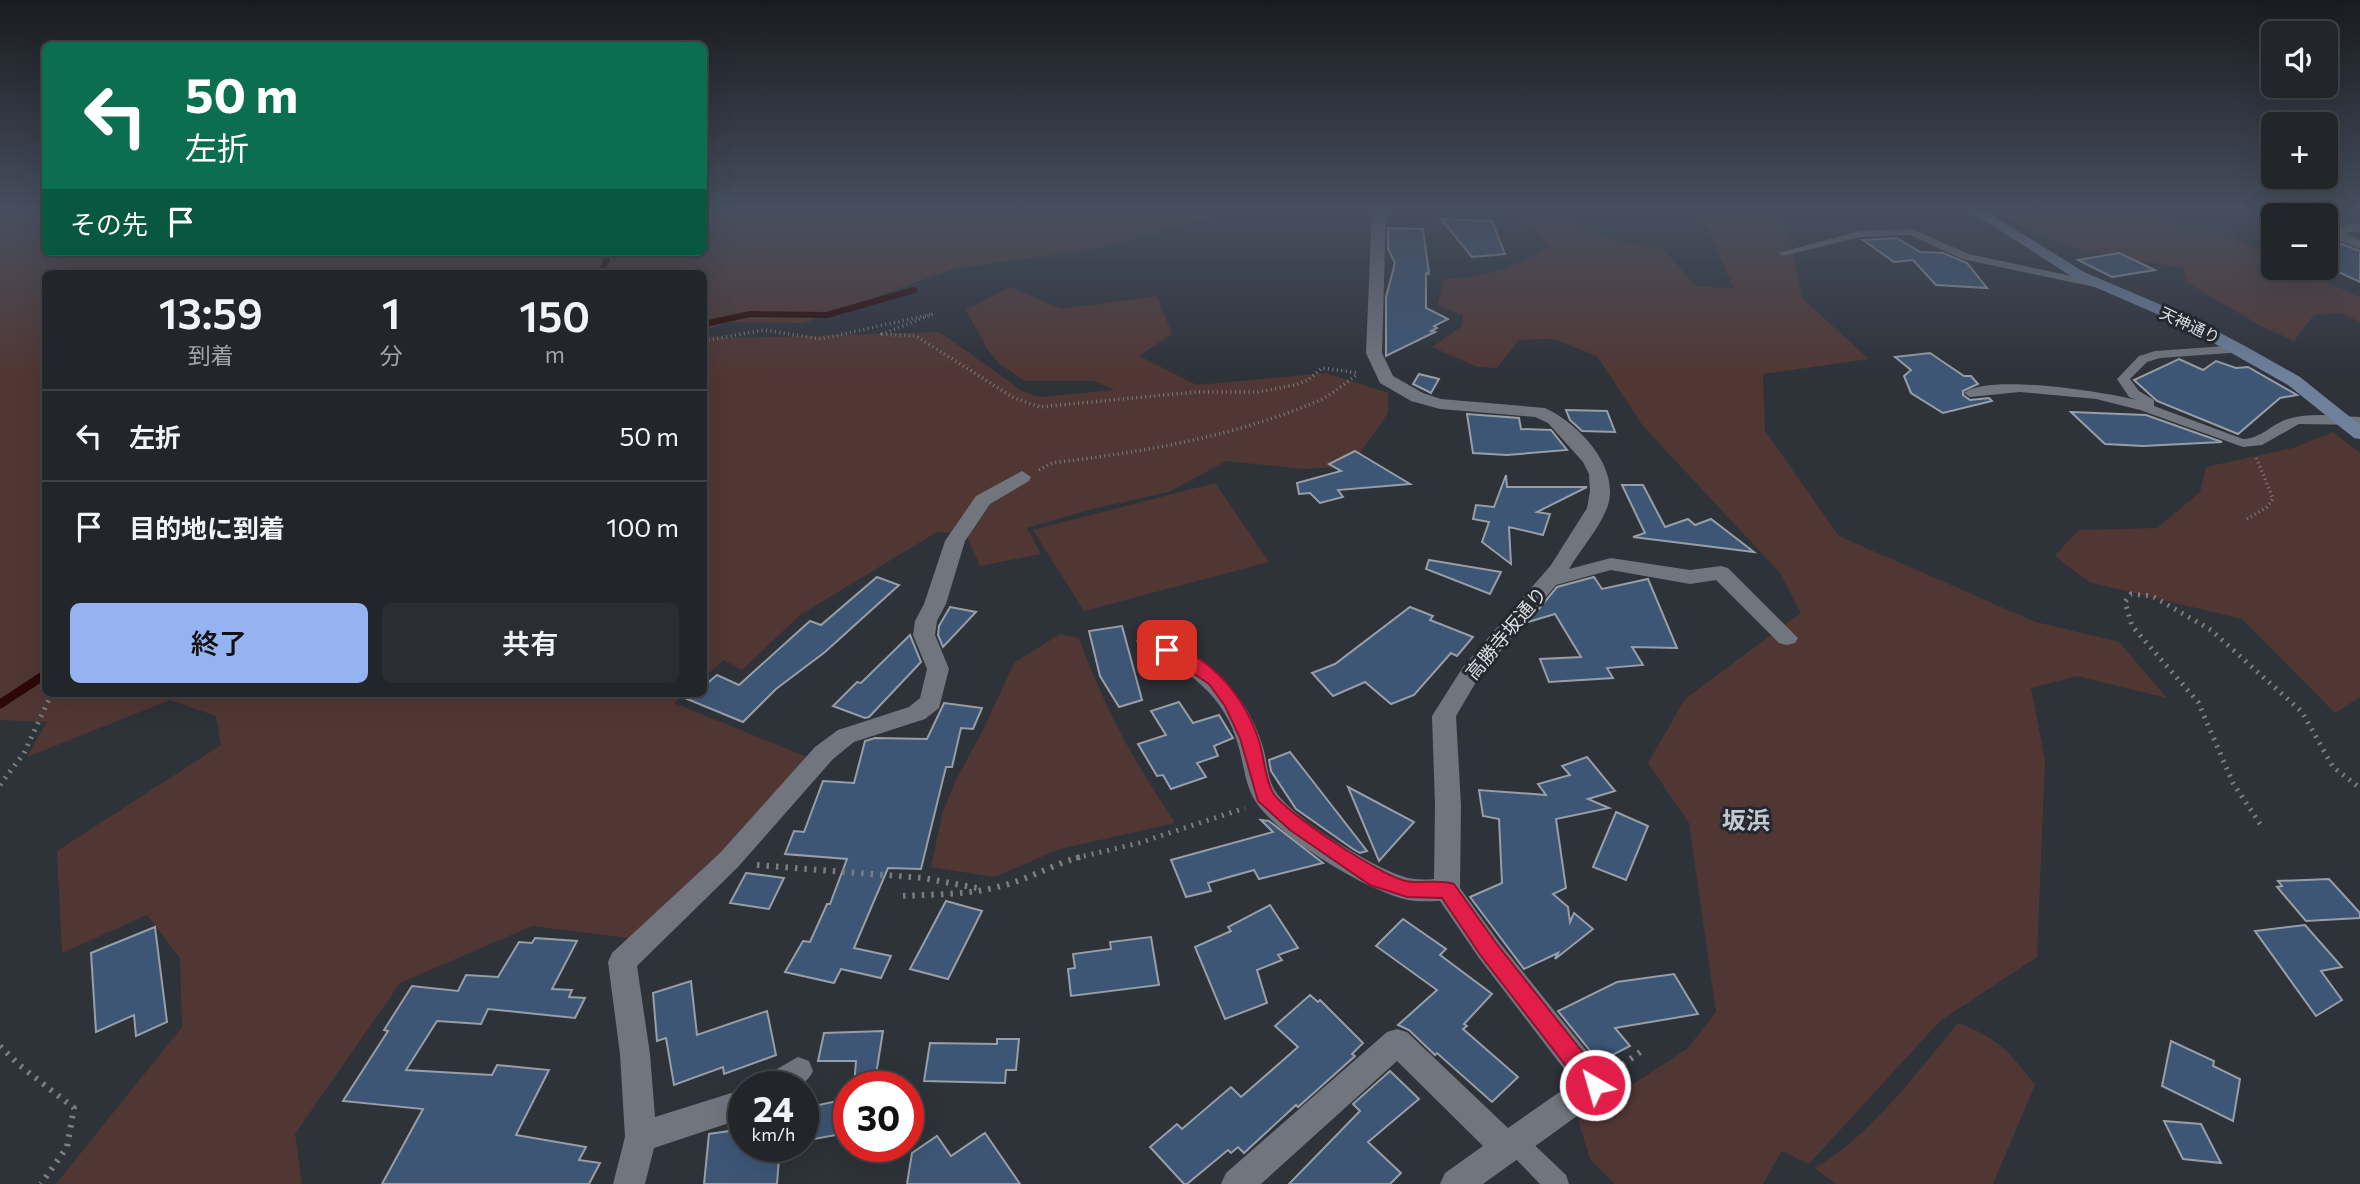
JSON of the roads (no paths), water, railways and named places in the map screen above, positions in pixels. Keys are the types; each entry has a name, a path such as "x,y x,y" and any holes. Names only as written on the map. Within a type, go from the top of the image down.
{"street":[{"name":"高勝寺坂通り","path":"1377,265 1374,353 1369,370 1417,397 1440,404 1539,412 1554,419 1574,438 1591,461 1598,474 1600,491 1597,508 1550,580 1471,672 1444,716 1448,804 1447,890"},
{"name":"天神通り","path":"2066,265 2099,285 2186,321 2239,349 2294,381 2353,421 2360,434"},
{"path":"629,1184 641,1137 635,1054 622,962 729,860 824,753 846,736 918,713 930,702 938,670 924,635 926,621 935,604 955,541 983,500 1021,477"},
{"path":"1550,580 1611,564 1690,577 1721,573 1787,638"},
{"path":"1147,641 1187,659 1215,679 1233,704 1249,738 1265,796 1297,825 1378,880 1407,889 1447,890 1489,950 1595,1085 1456,1184"},
{"path":"1237,1184 1398,1042 1511,1145"},
{"path":"641,1137 728,1108"}],"lane":[{"path":"2005,265 2099,285"},
{"path":"2165,414 2134,394 2123,379 2143,359 2159,354 2239,349"},
{"path":"1970,393 1998,389 2052,388 2087,393 2165,414 2244,444 2261,441 2289,423 2305,420 2353,421"},
{"path":"1511,1145 1558,1184"}],"waterway":[{"path":"602,270 604,265"},
{"path":"707,323 750,314 827,315 914,290"},
{"path":"0,704 42,677"}],"district":[{"name":"坂浜","path":"1746,821"}]}
